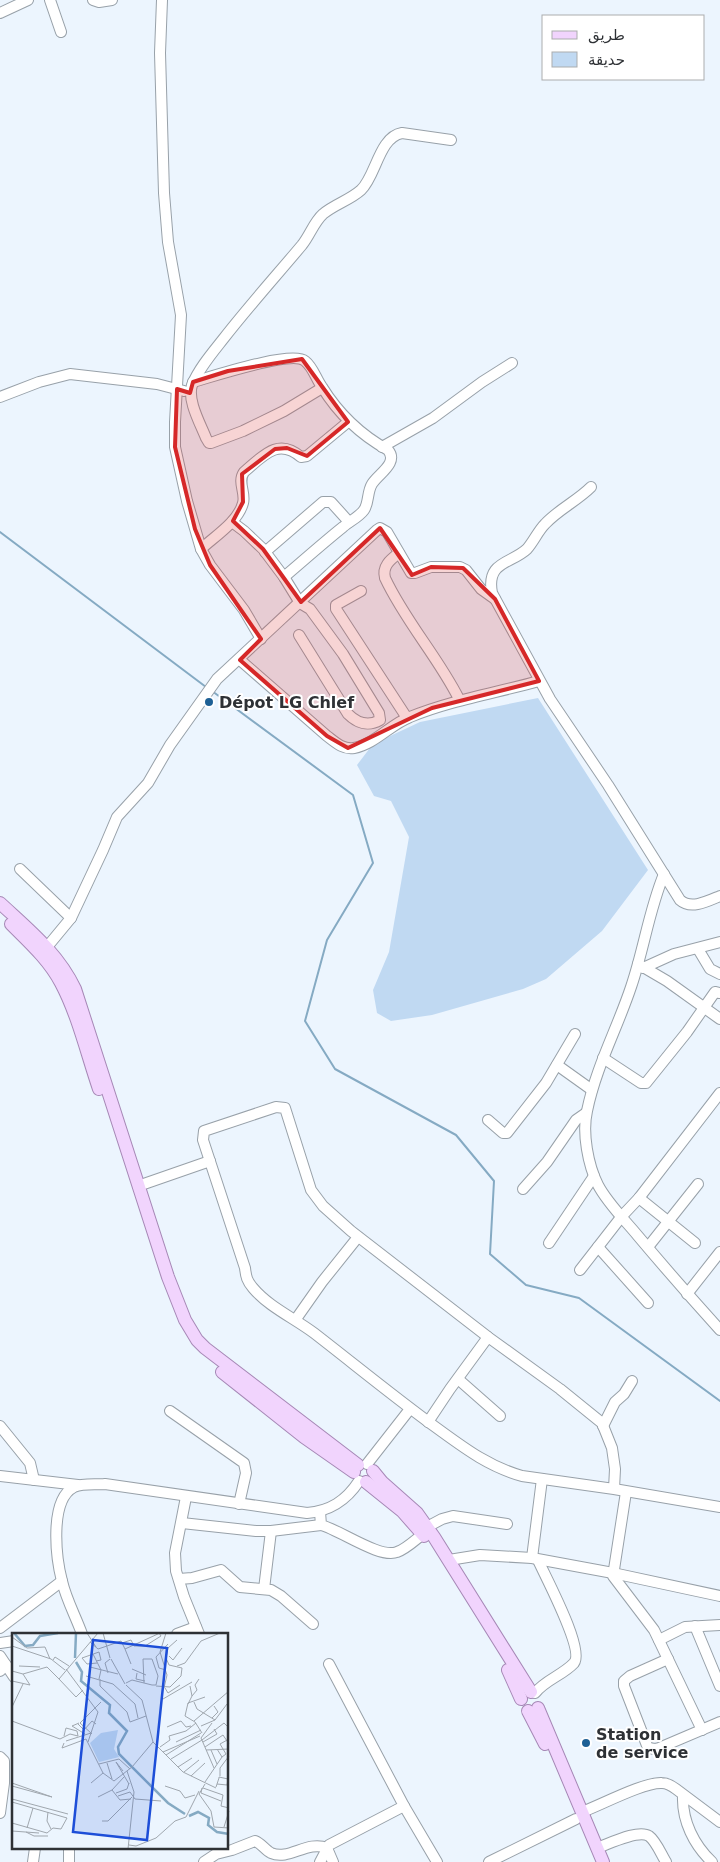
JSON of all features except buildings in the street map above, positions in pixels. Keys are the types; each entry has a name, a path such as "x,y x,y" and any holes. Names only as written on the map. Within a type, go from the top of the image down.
{"main road":[{"path":"0,903 42,946 61,982 73,997 135,1186 152,1253 176,1319 193,1348 304,1437 363,1472 425,1530 449,1560 529,1695"},
{"path":"0,914 42,946"},
{"path":"425,1530 510,1674 529,1695 540,1700 533,1709 579,1815 595,1862"},
{"path":"579,1815 603,1862"}],"street":[{"path":"5,7 28,0"},
{"path":"50,0 61,32"},
{"path":"93,0 99,2 112,0"},
{"path":"162,0 160,53 164,194 168,242 181,315 175,447 185,492 201,548 210,565 244,610 261,639"},
{"path":"322,388 284,411 212,443 206,438 190,393 193,382 210,355 243,313 302,245 318,220 324,213 349,199 366,185 388,142 395,136 407,133 451,140"},
{"path":"193,382 228,371 295,358 306,361 322,388 348,422 390,453 391,461 371,485 365,508 284,577"},
{"path":"382,447 433,418 482,382 512,363"},
{"path":"0,397 39,382 70,374 157,384 190,393"},
{"path":"201,548 232,522 244,502 241,481 244,472 274,449 287,448 293,450 301,457 307,456 348,422"},
{"path":"591,487 580,498 546,522 527,549 496,569 491,585 494,599 539,681 682,903 703,903 720,896"},
{"path":"265,552 323,502 331,502 349,522"},
{"path":"232,522 244,530 265,552 284,577 300,603 310,609 343,654 379,713 380,720 365,724 353,719 348,714 299,635"},
{"path":"42,946 71,918 117,816 148,783 170,745 217,679 240,660 379,528 383,529 390,536 398,553 411,572 444,566 463,568 481,589 494,599"},
{"path":"398,553 385,566 385,578 405,614 450,680 459,699"},
{"path":"361,591 336,605 336,609 407,718"},
{"path":"240,660 327,736 339,745 348,748 356,748 381,736 407,718 459,699 539,681"},
{"path":"20,869 71,918"},
{"path":"664,874 653,904 641,966 603,1058 592,1090 586,1113 587,1143 594,1176 599,1186 687,1294 720,1330"},
{"path":"641,966 674,954 720,942"},
{"path":"698,949 710,969 720,974"},
{"path":"641,966 667,981 720,1019"},
{"path":"603,1058 645,1084 687,1032 714,992 720,993"},
{"path":"488,1120 503,1133 507,1133 557,1065 575,1034"},
{"path":"557,1065 592,1090"},
{"path":"580,1270 622,1216 639,1198 720,1093"},
{"path":"614,1489 615,1469 612,1448 603,1426 590,1413 488,1337 336,1219 311,1190 285,1108 276,1107 204,1131 203,1140 245,1268 246,1279 266,1301 296,1319 410,1409 482,1460 508,1472 720,1507"},
{"path":"523,1189 546,1162 576,1120 586,1113"},
{"path":"135,1186 210,1162"},
{"path":"549,1243 594,1176"},
{"path":"648,1247 698,1184"},
{"path":"639,1198 695,1243"},
{"path":"296,1319 322,1282 358,1237"},
{"path":"598,1247 648,1304"},
{"path":"687,1294 720,1252"},
{"path":"428,1422 488,1337"},
{"path":"458,1379 500,1416"},
{"path":"603,1426 615,1402 624,1394 632,1381"},
{"path":"0,1476 80,1485 105,1484 307,1513 320,1512 334,1507 344,1499 410,1409"},
{"path":"170,1411 244,1463 246,1473 239,1504"},
{"path":"0,1426 30,1463 34,1480"},
{"path":"529,1695 575,1661 577,1655 574,1640 535,1559 542,1479"},
{"path":"80,1485 72,1488 65,1496 60,1505 56,1528 62,1581 82,1633"},
{"path":"626,1492 613,1572 614,1579 654,1630 702,1730"},
{"path":"184,1633 197,1631 179,1579 175,1553 186,1497"},
{"path":"320,1512 321,1524"},
{"path":"182,1523 256,1531 271,1531 321,1524 387,1554 399,1552 425,1530 442,1519 453,1516 507,1524"},
{"path":"264,1589 271,1531"},
{"path":"449,1560 480,1555 535,1559 613,1572 720,1596"},
{"path":"179,1579 192,1578 221,1570 224,1571 240,1587 271,1590 287,1600 313,1624"},
{"path":"0,1628 62,1581"},
{"path":"659,1640 677,1630 720,1624"},
{"path":"695,1626 720,1686"},
{"path":"668,1659 624,1680 624,1686 648,1748 655,1750 720,1722"},
{"path":"2,1664 12,1676"},
{"path":"329,1664 404,1806 437,1862"},
{"path":"0,1813 4,1784 1,1760"},
{"path":"489,1862 579,1815 656,1783 670,1784 683,1796 720,1822"},
{"path":"683,1796 683,1810 693,1837 702,1852 712,1862"},
{"path":"320,1862 327,1848 404,1806"},
{"path":"597,1848 636,1833 644,1834 650,1836 666,1862"},
{"path":"204,1862 216,1854 238,1848 252,1841 259,1842 271,1853 279,1854 288,1854 313,1846 327,1848"},
{"path":"327,1848 333,1862"}],"highlighted area":[{"path":"302,359 348,422 307,456 287,448 275,449 242,474 243,502 233,521 263,549 301,602 380,528 412,575 431,567 463,568 495,599 539,681 432,708 348,748 327,736 240,660 261,639 210,565 195,529 175,447 177,389 190,393 193,382 228,371"}],"green space":[{"path":"538,698 648,870 602,931 546,979 523,989 432,1015 391,1021 377,1013 373,990 389,952 409,837 391,801 374,796 357,765 373,744 420,722"}],"waterway":[{"path":"0,532 206,687"},
{"path":"212,691 353,795 373,863 327,940 305,1021 335,1069 456,1135 494,1181 490,1254 526,1285 579,1298 720,1401"}],"place":[{"name":"Dépot LG Chlef","path":"209,702"},
{"name":"Station de service","path":"586,1743"}]}
